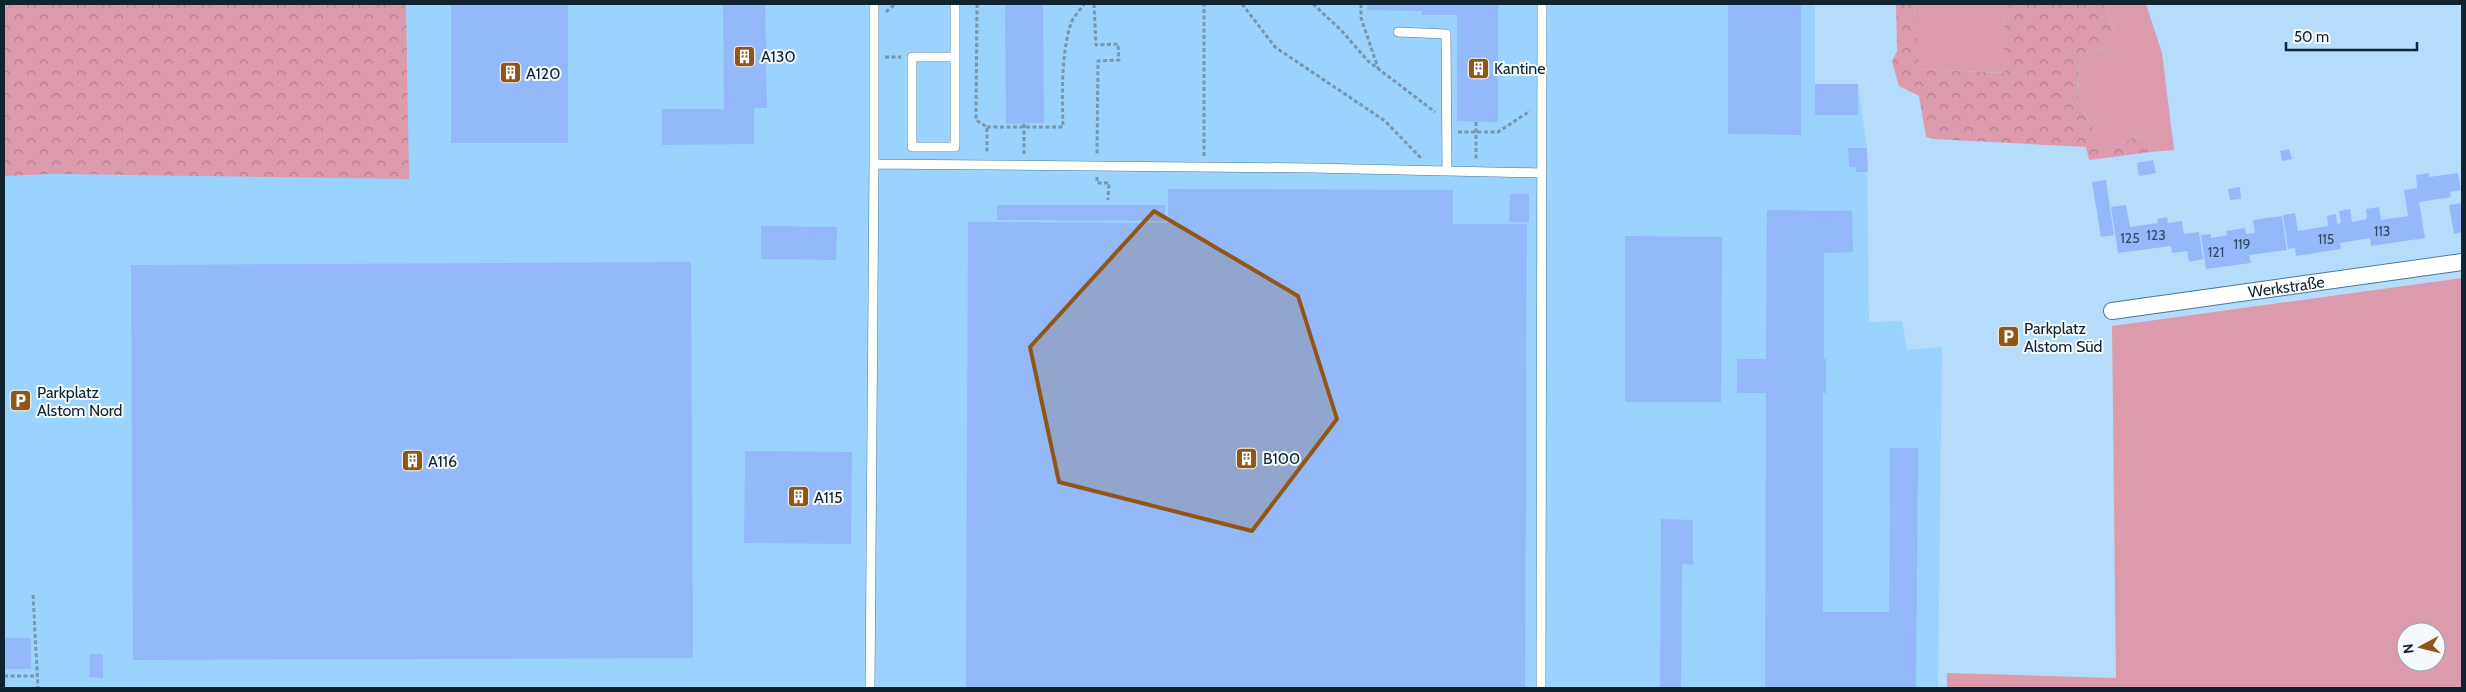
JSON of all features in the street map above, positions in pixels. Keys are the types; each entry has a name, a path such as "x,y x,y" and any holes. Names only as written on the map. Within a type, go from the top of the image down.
{"street":[{"name":"Werkstraße","path":"2112,312 2462,262"}],"lane":[{"path":"870,688 874,4"},
{"path":"954,57 912,57 912,147 954,147 955,4"},
{"path":"1541,688 1542,4"},
{"path":"1398,32 1446,34 1447,171"},
{"path":"874,164 1542,173"}],"path":[{"path":"977,4 976,120 987,127 1024,125 1062,127 1062,88 1067,42 1072,21 1084,4"},
{"path":"1094,4 1096,45 1118,44 1119,60 1098,61 1097,183 1109,183 1108,200"},
{"path":"1204,4 1204,168"},
{"path":"1242,4 1275,47 1385,121 1433,171"},
{"path":"1313,4 1378,69 1425,106 1446,119"},
{"path":"1361,4 1361,18 1378,69"},
{"path":"875,57 912,57"},
{"path":"1446,132 1498,132 1541,104"},
{"path":"1476,122 1476,172"},
{"path":"1024,125 1024,165"},
{"path":"987,127 987,165"},
{"path":"33,595 38,688"},
{"path":"4,676 36,676"}],"highlighted area":[{"path":"1154,211 1298,296 1337,419 1252,531 1059,482 1030,347"}],"shaded area":[{"path":"4,4 1815,4 1815,84 1858,84 1867,148 1869,322 1902,321 1907,350 1942,347 1938,688 4,688"}],"green space":[{"path":"4,4 406,4 409,179 52,174 4,176"},
{"path":"1896,4 1914,4 1919,69 2005,73 2004,4 2106,4 2115,33 2114,48 2097,49 2079,55 2078,104 2103,143 2116,147 2136,136 2148,141 2151,152 2089,160 2086,147 1926,137 1919,96 1899,86 1892,62 1897,51"},
{"path":"1914,4 2004,4 2006,73 1918,69"},
{"path":"2106,4 2146,4 2162,53 2174,150 2151,152 2148,141 2136,136 2116,147 2103,143 2078,104 2079,55 2097,49 2113,48 2115,33"},
{"path":"2462,278 2462,688 1947,688 1947,673 2116,678 2112,326"}],"building":[{"name":"A120","path":"451,4 568,4 568,143 451,143"},
{"path":"723,4 765,4 767,108 754,108 754,144 662,145 662,109 724,109"},
{"path":"1005,4 1043,4 1044,123 1006,124"},
{"name":"Kantine","path":"1367,4 1498,4 1498,122 1457,121 1457,15 1422,15 1422,11 1367,10"},
{"path":"1728,4 1801,4 1801,135 1728,134"},
{"path":"1815,84 1858,84 1858,115 1815,115"},
{"path":"1848,148 1867,148 1868,172 1856,172 1856,167 1849,167"},
{"path":"2289,149 2292,159 2282,161 2280,151"},
{"path":"2153,160 2156,173 2139,176 2137,163"},
{"path":"2429,173 2429,177 2458,173 2461,190 2450,192 2451,197 2419,202 2425,238 2371,246 2370,238 2340,243 2341,249 2296,256 2295,248 2288,249 2283,215 2295,213 2298,231 2328,226 2327,216 2336,214 2337,224 2341,223 2339,211 2350,209 2352,222 2367,219 2366,209 2379,207 2381,220 2408,216 2404,190 2417,188 2416,175"},
{"path":"2106,180 2114,235 2101,237 2092,182"},
{"path":"2240,187 2241,199 2230,200 2228,189"},
{"name":"B100","path":"1168,189 1453,190 1453,224 1527,224 1525,688 966,688 968,222 1168,223"},
{"path":"1510,194 1529,194 1529,222 1509,222"},
{"path":"2460,203 2462,208 2462,232 2454,234 2449,205"},
{"path":"997,205 1165,205 1165,221 997,220"},
{"path":"2126,205 2130,227 2158,223 2157,219 2167,217 2168,223 2182,221 2184,234 2199,232 2203,259 2189,262 2187,251 2172,253 2171,246 2118,253 2111,207"},
{"path":"1767,210 1852,211 1853,252 1824,253 1824,359 1826,359 1826,393 1823,393 1823,612 1889,612 1890,448 1918,448 1916,688 1765,688 1766,393 1737,393 1737,359 1766,359"},
{"path":"2282,216 2287,250 2249,255 2251,263 2206,269 2201,235 2211,234 2211,238 2227,235 2226,231 2245,228 2246,234 2255,233 2253,220"},
{"path":"761,226 837,227 836,260 761,259"},
{"path":"1625,236 1722,237 1721,402 1625,402"},
{"name":"A116","path":"691,262 693,658 133,660 131,265"},
{"name":"A115","path":"745,451 852,452 851,544 744,543"},
{"path":"1661,519 1693,520 1693,565 1682,564 1681,688 1660,688"},
{"path":"4,638 31,638 31,669 4,669"},
{"path":"90,654 103,654 103,678 89,677"}],"place":[{"name":"A130","path":"745,56"},
{"name":"Kantine","path":"1478,68"},
{"name":"A120","path":"510,73"},
{"name":"Parkplatz Alstom Süd","path":"2008,337"},
{"name":"Parkplatz Alstom Nord","path":"21,401"},
{"name":"B100","path":"1247,458"},
{"name":"A116","path":"412,461"},
{"name":"A115","path":"798,497"}]}
